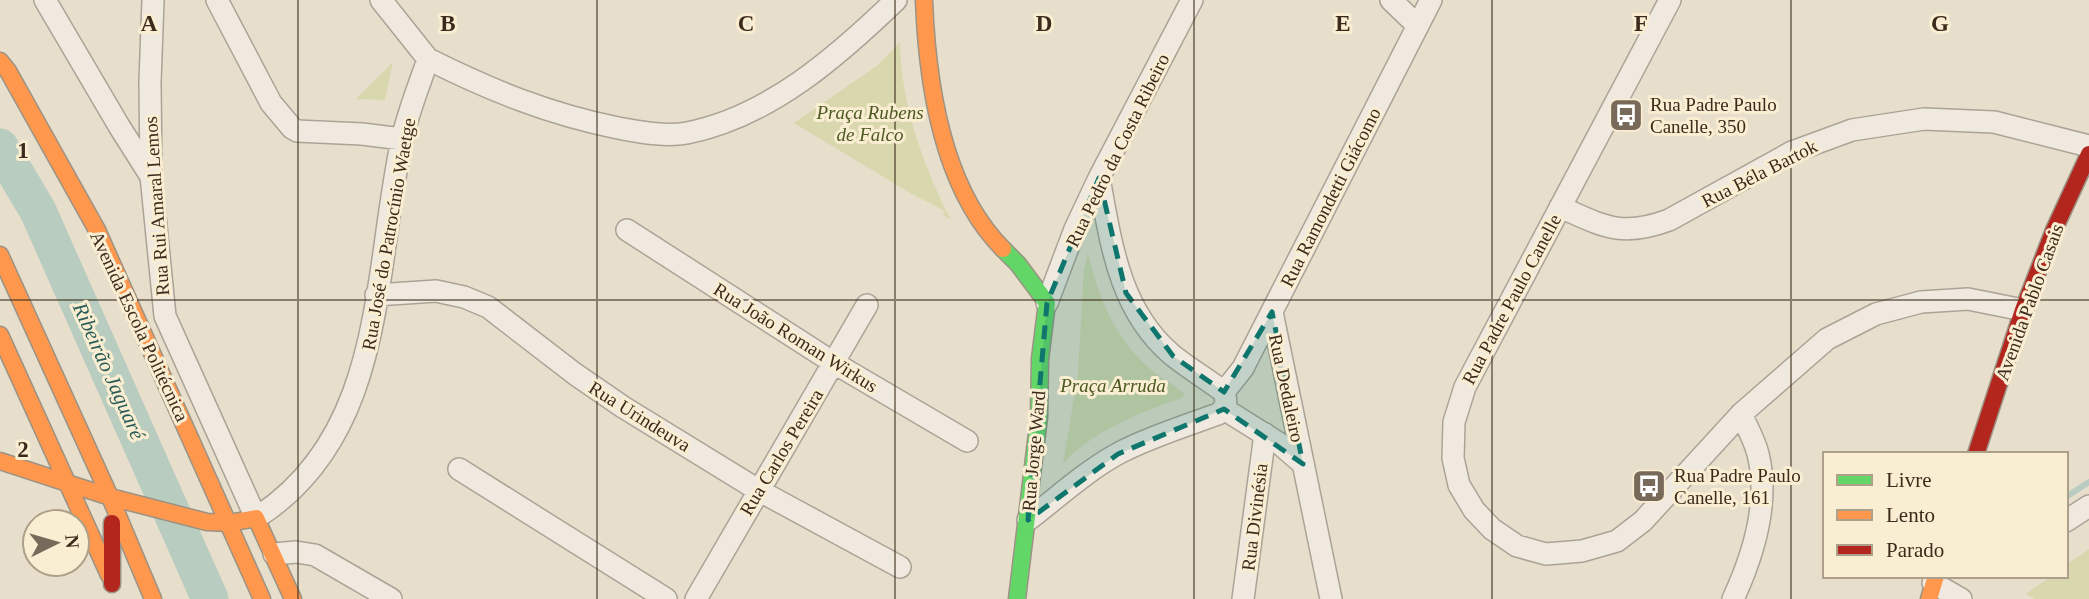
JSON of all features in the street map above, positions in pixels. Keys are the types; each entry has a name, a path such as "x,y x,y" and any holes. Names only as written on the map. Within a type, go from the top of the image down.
{"main road":[{"path":"924,0 931,84 943,137 955,168 989,234 1019,265 1046,303"},
{"name":"Avenida Escola Politécnica","path":"0,61 96,230 262,599"},
{"name":"Avenida Pablo Casais","path":"1977,452 2053,230 2089,154"},
{"path":"0,255 110,497 153,599"},
{"name":"Rua Jorge Ward","path":"1017,599 1039,417 1040,359 1046,303"},
{"path":"0,335 15,388 68,484 119,599"},
{"path":"0,461 110,497 207,522 229,523 256,518 293,599"},
{"path":"110,497 113,583"}],"street":[{"path":"46,0 151,176"},
{"name":"Rua Rui Amaral Lemos","path":"153,0 151,176 165,316 256,518"},
{"path":"217,0 271,103 292,128 306,132 402,139"},
{"path":"381,0 429,59 499,93 576,119 647,133 684,133 721,124 759,108 856,39 896,0"},
{"name":"Rua Pedro da Costa Ribeiro","path":"1046,303 1075,229 1099,178 1192,0"},
{"path":"1391,0 1418,26"},
{"name":"Rua Ramondetti Giácomo","path":"1224,400 1272,312 1431,0"},
{"name":"Rua Padre Paulo Canelle","path":"1670,0 1465,387 1454,422 1453,458 1459,485 1474,510 1492,529 1517,546 1546,554 1582,551 1617,541 1643,521 1741,414 1827,339 1875,314 1921,302 1968,299 2024,310"},
{"name":"Rua José do Patrocínio Waetge","path":"256,518 288,496 309,473 334,438 351,404 364,365 402,139 429,59"},
{"name":"Rua Béla Bartok","path":"1560,207 1605,227 1632,231 1669,220 1792,152 1852,130 1924,119 1994,122 2089,146"},
{"path":"1028,520 1118,454 1152,437 1211,416 1224,400 1158,342 1136,313 1119,274 1099,178"},
{"name":"Rua João Roman Wirkus","path":"627,230 834,363 967,441"},
{"name":"Rua Urindeuva","path":"376,295 436,292 464,297 488,307 575,374 758,491 900,567"},
{"name":"Rua Carlos Pereira","path":"696,599 867,305"},
{"name":"Rua Dedaleiro","path":"1272,312 1331,599"},
{"name":"Rua Dedaleiro","path":"1224,400 1303,464"},
{"path":"1733,599 1746,571 1760,513 1758,454 1741,414"},
{"name":"Rua Divinésia","path":"1243,599 1265,434"},
{"path":"459,469 666,599"},
{"path":"2068,520 2089,506"},
{"path":"274,554 296,552 315,555 391,599"},
{"path":"1933,586 1961,599"}],"highlighted area":[{"path":"1099,178 1126,293 1173,356 1224,392 1272,312 1303,464 1224,409 1118,454 1028,520 1047,303"}],"green space":[{"name":"Praça Rubens de Falco","path":"900,42 904,89 915,134 931,178 951,220 943,215 945,211 794,123 878,65"},
{"path":"393,62 385,100 356,99"},
{"name":"Praça Arruda","path":"1088,254 1103,301 1126,343 1149,368 1185,394 1182,398 1135,416 1102,433 1087,442 1063,464 1078,373 1084,270"},
{"path":"2089,549 2089,599 2034,599 2026,594 2048,578 2068,578 2068,564"}],"waterway":[{"name":"Ribeirão Jaguaré","path":"0,147 38,211 210,599"},
{"path":"2068,496 2089,482"}],"traffic: fast":[{"path":"1003,249 1018,264 1047,303 1040,359 1039,417 1017,599"}],"traffic: slow":[{"path":"924,0 934,99 952,165 965,196 982,224 1003,249"},
{"path":"0,61 97,230 262,599"},
{"path":"0,255 110,497 153,599"},
{"path":"0,335 109,575"},
{"path":"0,461 110,497 207,522 229,523 256,518 293,599"},
{"path":"1929,599 1935,578"}],"traffic: jam":[{"path":"1977,452 2023,310 2054,230 2089,154"},
{"path":"112,523 112,584"}],"place":[{"name":"Rua Padre Paulo Canelle, 350","path":"1626,115"},
{"name":"Rua Padre Paulo Canelle, 161","path":"1649,486"}]}
